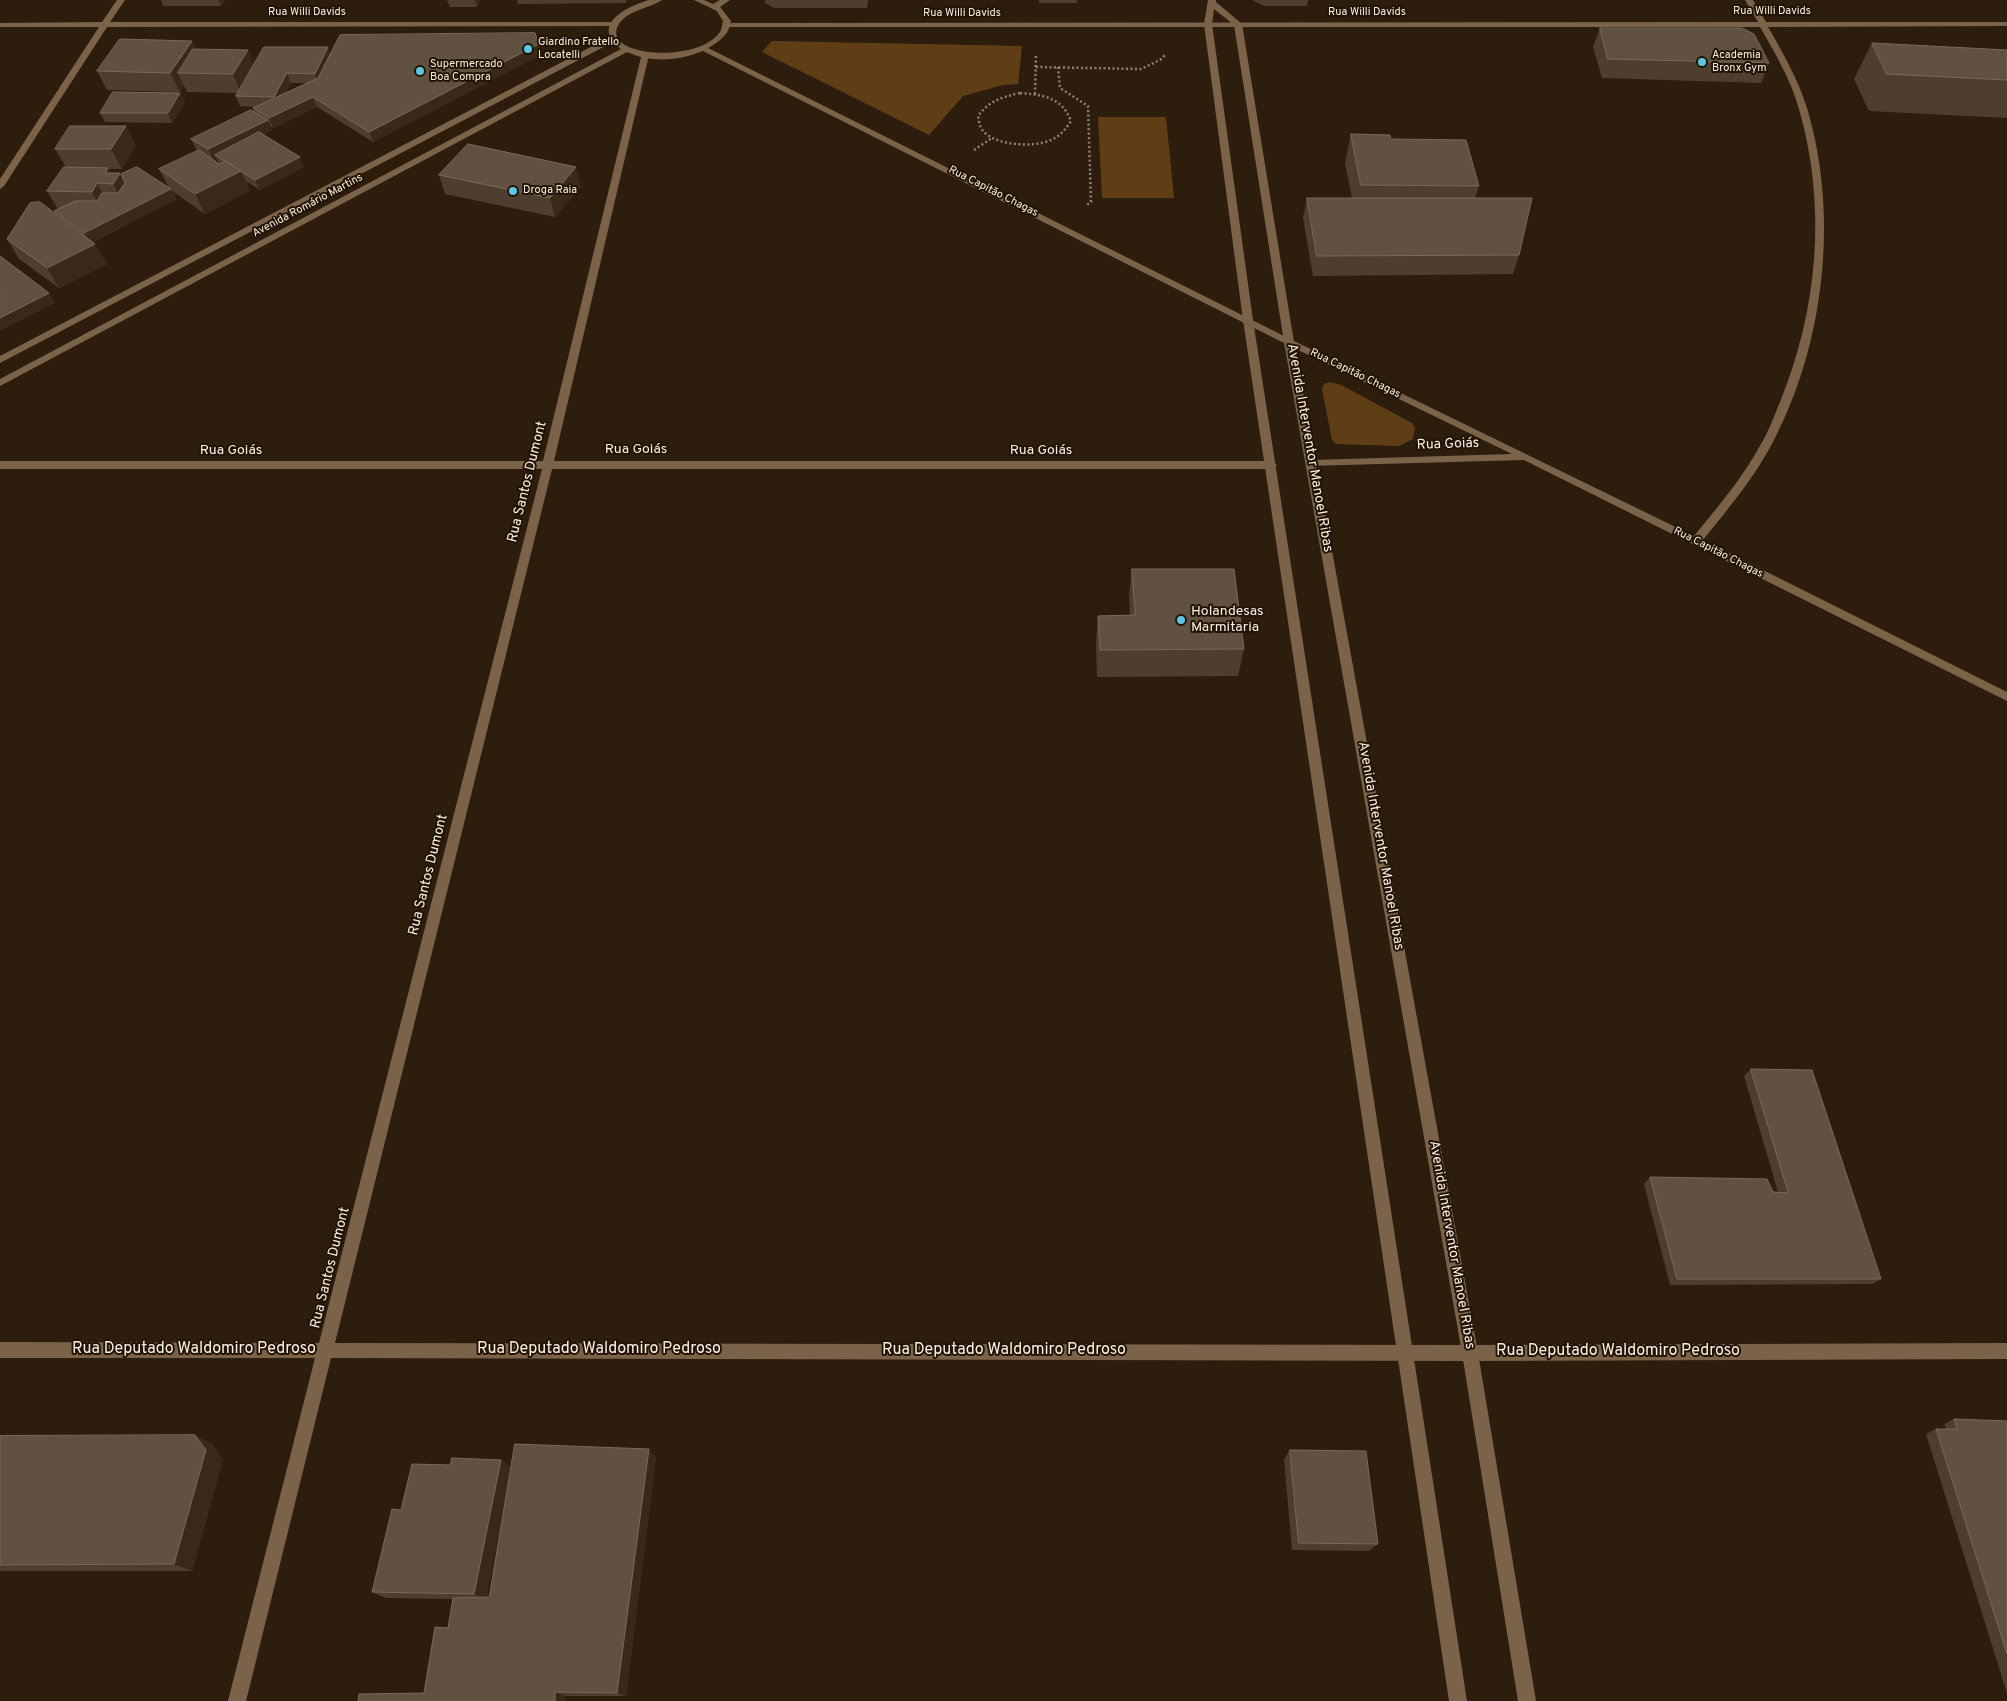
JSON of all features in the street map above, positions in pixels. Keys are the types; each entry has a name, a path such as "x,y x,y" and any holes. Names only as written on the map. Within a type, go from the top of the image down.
{"street":[{"path":"0,186 121,0"},
{"path":"658,0 633,8 622,15 615,24 613,31 615,38 626,49 645,55 675,56 703,49 716,42 724,34 727,25 726,18 715,6 698,0"},
{"path":"715,6 726,0"},
{"path":"1696,541 1738,490 1766,445 1794,382 1815,296 1820,228 1813,148 1803,108 1786,66 1749,0"},
{"path":"1238,24 1212,2 1208,24 1248,320 1272,465 1458,1701"},
{"name":"Rua Willi Davids","path":"0,24 615,24"},
{"name":"Avenida Interventor Manoel Ribas","path":"1238,24 1289,342 1470,1352 1527,1701"},
{"name":"Rua Willi Davids","path":"727,25 2007,24"},
{"name":"Avenida Romário Martins","path":"0,360 615,38"},
{"name":"Avenida Romário Martins","path":"0,383 626,49"},
{"name":"Rua Capitão Chagas","path":"703,49 1289,342 1525,456 2007,697"},
{"name":"Rua Santos Dumont","path":"237,1701 548,464 645,55"},
{"name":"Rua Goiás","path":"1312,464 1525,456"},
{"name":"Rua Goiás","path":"0,465 1272,465"},
{"name":"Rua Deputado Waldomiro Pedroso","path":"0,1350 2007,1351"}],"path":[{"path":"1035,94 1036,48"},
{"path":"1036,67 1141,69 1160,60 1166,54"},
{"path":"1058,67 1060,88 1088,106 1092,202 1084,206"},
{"path":"1020,93 1035,94 1058,101 1068,110 1071,121 1064,132 1050,140 1031,144 1010,144 992,138 980,128 978,116 985,105 1001,97 1020,93"},
{"path":"971,153 992,138"}],"shaded area":[{"path":"772,41 1022,46 1018,84 1003,85 963,96 929,135 762,52"},
{"path":"1098,117 1166,117 1174,198 1102,198"},
{"path":"1330,382 1341,385 1412,423 1415,428 1413,439 1399,446 1336,444 1332,440 1322,389 1324,384"}],"building":[{"path":"1600,28 1742,28 1754,34 1769,63 1608,59"},
{"name":"Supermercado Boa Compra","path":"535,33 539,44 369,132 313,97 269,118 253,108 318,78 340,35"},
{"path":"120,39 192,41 170,73 97,71"},
{"path":"1872,43 2007,50 2007,80 1887,74"},
{"path":"264,47 328,47 315,74 287,73 274,97 236,96"},
{"path":"193,49 248,50 233,74 178,73"},
{"path":"113,92 180,93 168,113 100,113"},
{"path":"251,110 268,120 208,149 191,139"},
{"path":"70,126 126,126 111,149 55,149"},
{"path":"259,132 300,157 255,180 215,155"},
{"path":"1351,134 1390,135 1391,139 1466,140 1479,186 1361,185"},
{"path":"468,144 576,167 550,198 439,175"},
{"path":"199,150 219,164 226,161 241,171 195,194 159,169"},
{"path":"64,167 108,168 105,173 120,173 113,184 97,183 92,192 47,191"},
{"path":"137,167 171,189 84,233 54,211 75,201 97,201 102,193 118,193 125,183 121,174"},
{"path":"1307,198 1532,198 1519,255 1317,256"},
{"path":"40,202 95,244 47,268 7,239 30,203"},
{"path":"0,256 49,293 0,318"},
{"path":"1132,569 1234,569 1244,649 1100,650 1098,616 1135,615"},
{"path":"1751,1069 1812,1070 1881,1279 1677,1279 1650,1177 1767,1179 1773,1192 1788,1193"},
{"path":"1954,1419 2007,1421 2007,1654 1936,1429 1957,1429"},
{"path":"195,1435 206,1450 174,1564 0,1565 0,1436"},
{"path":"515,1444 649,1449 617,1693 555,1692 555,1701 358,1701 359,1694 424,1693 435,1627 448,1628 453,1598 489,1597"},
{"path":"1290,1450 1366,1451 1378,1544 1299,1543"},
{"path":"452,1458 501,1460 474,1594 372,1592 392,1509 401,1510 412,1464 450,1465"}],"place":[{"name":"Giardino Fratello Locatelli","path":"528,49"},
{"name":"Academia Bronx Gym","path":"1702,62"},
{"name":"Supermercado Boa Compra","path":"420,71"},
{"name":"Droga Raia","path":"513,191"},
{"name":"Holandesas Marmitaria","path":"1181,620"}]}
